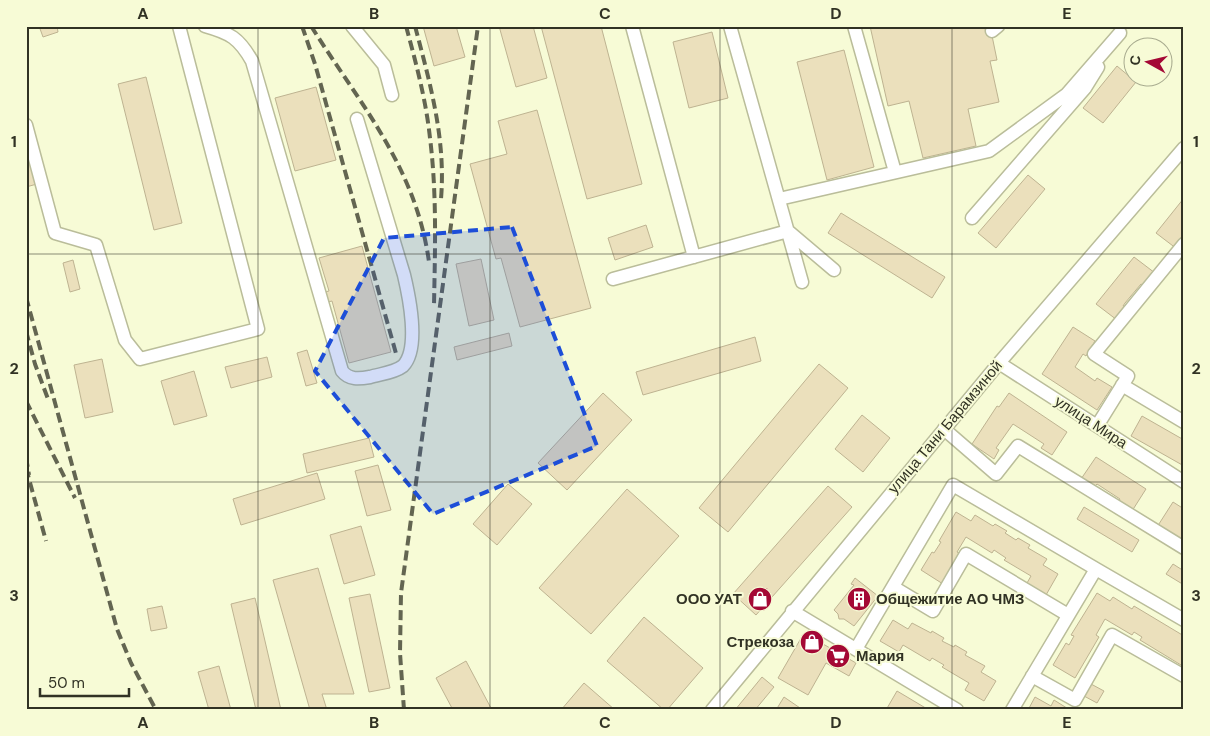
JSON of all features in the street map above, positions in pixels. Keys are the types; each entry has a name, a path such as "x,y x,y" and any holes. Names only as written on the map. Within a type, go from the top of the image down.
{"street":[{"path":"26,126 55,233 96,245 125,340 140,359 258,329 179,26"},
{"path":"205,26 236,38 252,61 342,371 350,378 363,378 391,372 403,366 410,351 412,329 409,296 404,275 357,119"},
{"path":"352,26 384,65 392,95"},
{"path":"632,26 694,257"},
{"path":"730,26 802,282"},
{"path":"854,26 895,172"},
{"path":"779,199 989,151 1067,94 1119,30"},
{"path":"972,218 1085,88 1119,30"},
{"name":"улица Тани Барамзиной","path":"712,710 999,363 1184,148"},
{"path":"613,279 788,231"},
{"path":"788,231 834,270"},
{"path":"1097,426 1128,376 1094,354 1184,244"},
{"name":"улица Мира","path":"999,363 1184,482"},
{"path":"1122,385 1184,422"},
{"path":"944,429 996,474 1018,446 1184,548"},
{"path":"856,649 953,485 1184,620"},
{"path":"893,587 933,610 966,554 1068,615"},
{"path":"1012,710 1096,569"},
{"path":"792,611 957,710"},
{"path":"1032,676 1075,700 1112,635 1184,676"}],"highlighted area":[{"path":"512,227 597,446 433,514 315,371 384,238"}],"building":[{"path":"39,26 57,26 58,32 43,37"},
{"path":"423,26 456,26 465,57 434,66"},
{"path":"499,26 533,26 547,78 516,87"},
{"path":"541,26 601,26 642,184 587,199"},
{"path":"870,26 990,26 997,60 990,61 999,102 968,109 976,146 923,158 909,101 888,106"},
{"path":"712,32 728,98 689,108 673,42"},
{"path":"844,50 874,167 827,180 797,62"},
{"path":"1117,66 1122,70 1122,88 1131,88 1103,123 1083,108"},
{"path":"146,77 182,223 154,230 118,84"},
{"path":"316,87 336,160 295,171 275,98"},
{"path":"537,110 591,308 520,327 501,258 496,259 470,164 507,154 498,121"},
{"path":"26,142 37,184 26,187"},
{"path":"1028,175 1045,189 996,248 978,233"},
{"path":"1184,198 1184,240 1177,249 1156,233"},
{"path":"841,213 945,277 932,298 828,233"},
{"path":"646,225 653,247 615,260 608,238"},
{"path":"362,246 391,352 349,363 332,301 328,302 325,292 329,291 319,258"},
{"path":"1134,257 1155,273 1144,286 1141,284 1125,303 1123,306 1127,308 1117,320 1096,304"},
{"path":"481,259 494,320 469,326 456,264"},
{"path":"73,260 80,289 70,292 63,263"},
{"path":"1073,327 1095,341 1086,356 1083,354 1075,367 1095,381 1097,378 1112,387 1097,410 1042,374"},
{"path":"509,333 512,346 457,360 454,347"},
{"path":"755,337 761,361 643,395 636,372"},
{"path":"307,350 317,383 306,386 297,353"},
{"path":"267,357 272,377 231,388 225,367"},
{"path":"102,359 113,412 85,418 74,365"},
{"path":"819,364 848,388 728,532 699,508"},
{"path":"194,371 207,416 174,425 161,381"},
{"path":"603,393 632,420 567,490 538,463"},
{"path":"1009,393 1067,432 1052,455 1041,448 1044,444 1013,424 996,448 999,450 994,459 972,444 997,406 999,407"},
{"path":"862,415 890,438 863,472 835,449"},
{"path":"1142,416 1184,440 1184,466 1131,436"},
{"path":"369,438 374,457 307,473 303,454"},
{"path":"1096,457 1146,489 1132,511 1118,502 1120,499 1097,484 1094,487 1081,479"},
{"path":"378,465 391,510 367,516 355,471"},
{"path":"317,473 325,499 241,525 233,499"},
{"path":"508,484 532,504 497,545 473,524"},
{"path":"828,486 852,507 756,615 733,594"},
{"path":"627,489 679,536 591,634 539,588"},
{"path":"1173,502 1184,509 1184,544 1157,527"},
{"path":"1084,507 1139,540 1132,552 1077,519"},
{"path":"956,512 971,521 975,515 993,526 995,524 1007,531 1005,533 1016,540 1018,538 1030,545 1028,548 1047,559 1043,565 1058,574 1046,595 1027,583 1031,576 1004,560 1006,558 994,550 992,553 966,537 957,552 961,554 943,584 921,570 932,552 934,553 941,542 939,541"},
{"path":"361,526 375,575 344,584 330,535"},
{"path":"1173,564 1184,571 1184,585 1166,574"},
{"path":"318,568 354,694 322,694 327,710 310,710 273,580"},
{"name":"Общежитие АО ЧМЗ","path":"855,578 878,596 854,626 844,619 839,619 838,614 834,610 854,585 851,584"},
{"path":"1097,593 1110,601 1113,597 1132,609 1134,606 1184,636 1184,662 1181,665 1140,640 1142,637 1134,632 1132,635 1105,619 1096,635 1099,637 1075,678 1053,665 1066,643 1069,645 1074,636 1071,635"},
{"path":"370,594 390,688 369,692 349,598"},
{"path":"255,598 281,710 256,710 231,604"},
{"path":"162,606 167,628 151,631 147,609"},
{"path":"644,617 703,668 667,710 664,710 607,661"},
{"path":"893,620 908,629 912,623 931,633 932,631 944,638 942,641 954,647 955,645 967,652 965,655 985,666 981,672 996,681 984,701 965,690 969,683 942,667 944,665 932,658 930,661 903,645 899,652 880,641"},
{"path":"804,633 856,663 849,676 826,663 808,695 778,678"},
{"path":"466,661 492,710 453,710 436,678"},
{"path":"219,666 231,710 209,710 198,672"},
{"path":"762,677 774,687 755,710 735,710"},
{"path":"584,683 615,710 561,710"},
{"path":"1091,684 1104,691 1097,703 1084,696"},
{"path":"897,691 929,710 886,710"},
{"path":"784,697 803,710 776,710"},
{"path":"1035,697 1051,706 1054,700 1070,710 1028,710"}],"railway":[{"path":"302,26 315,64 397,357"},
{"path":"311,26 366,110 399,166 412,196 422,228 429,262"},
{"path":"406,26 423,96 432,159 435,222 434,306"},
{"path":"415,26 436,111 441,155 441,199"},
{"path":"404,710 400,653 401,593 478,26"},
{"path":"26,297 117,629 131,663 156,710"},
{"path":"26,331 35,364 48,399"},
{"path":"26,401 75,498"},
{"path":"26,457 29,475"},
{"path":"26,468 46,541"}],"place":[{"name":"ООО УАТ","path":"760,599"},
{"name":"Общежитие АО ЧМЗ","path":"859,599"},
{"name":"Стрекоза","path":"812,642"},
{"name":"Мария","path":"838,656"}]}
